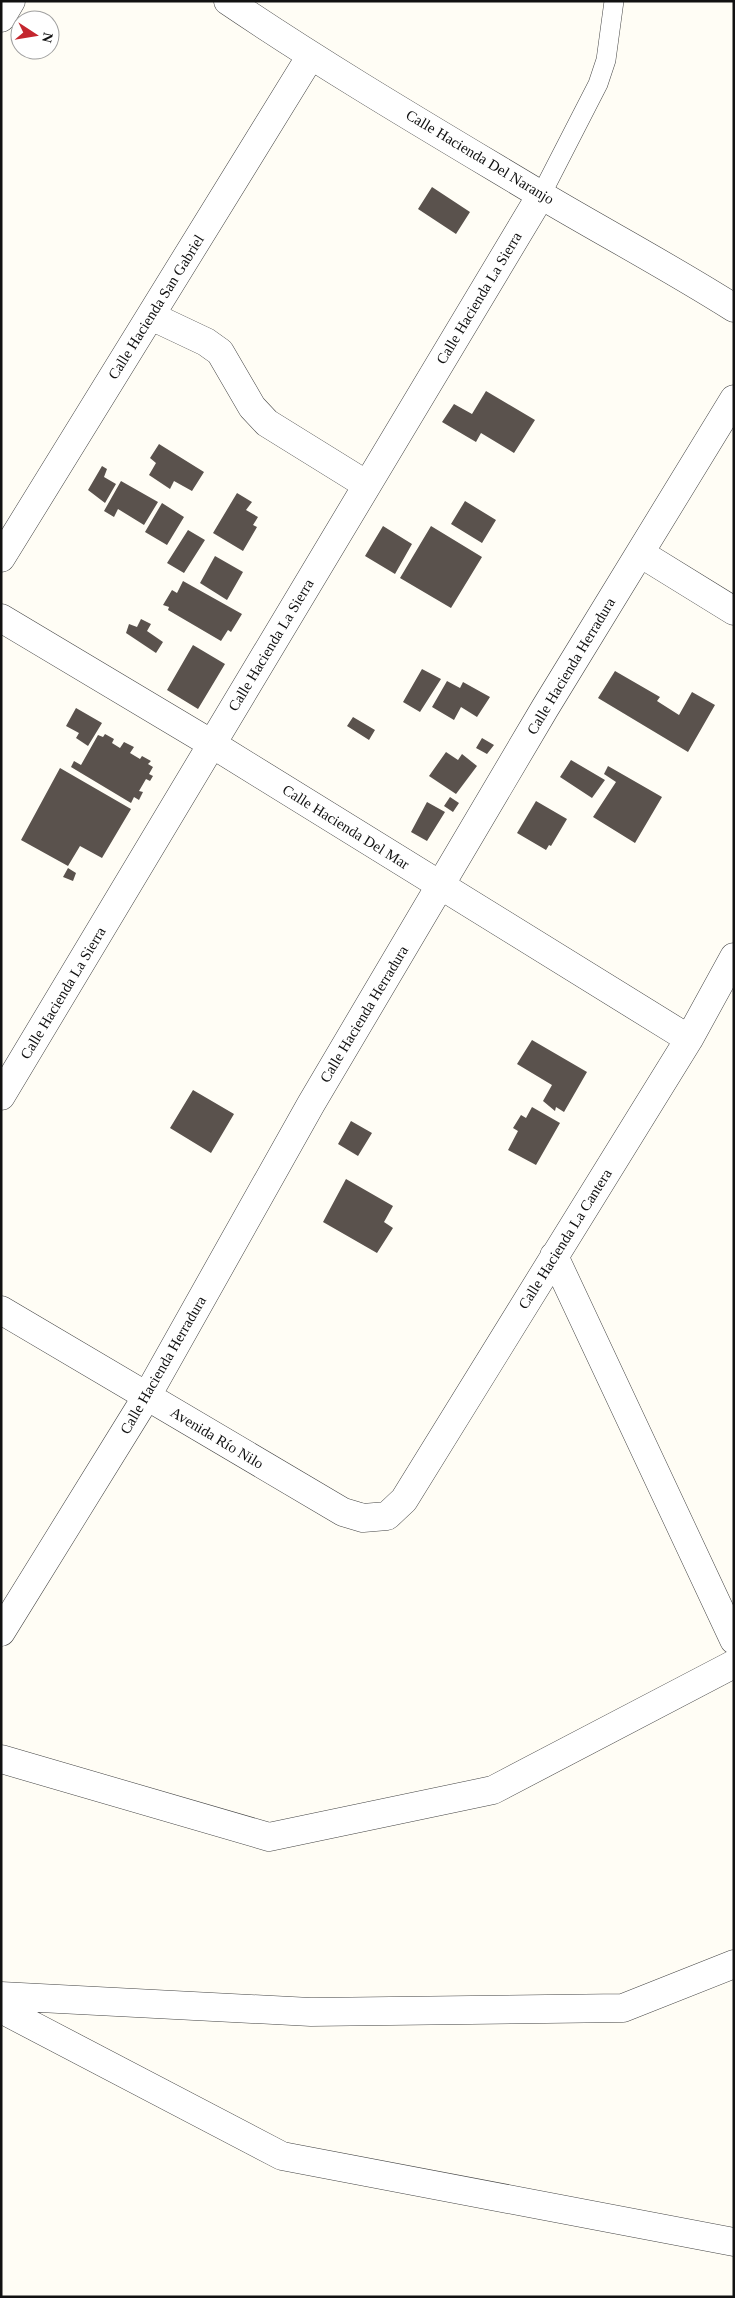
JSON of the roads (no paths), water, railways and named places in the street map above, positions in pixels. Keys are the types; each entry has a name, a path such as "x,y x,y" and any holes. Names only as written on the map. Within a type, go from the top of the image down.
{"street":[{"path":"1,18 11,1"},
{"name":"Calle Hacienda Del Naranjo","path":"228,1 310,57 541,194 664,264 734,308"},
{"name":"Calle Hacienda San Gabriel","path":"1,558 310,57"},
{"name":"Calle Hacienda La Sierra","path":"1,1096 541,194"},
{"path":"150,316 206,342 220,352 252,407 267,424 367,485"},
{"name":"Calle Hacienda Herradura","path":"1,1632 147,1396 311,1104 640,553 734,400"},
{"path":"640,553 734,611"},
{"name":"Calle Hacienda Del Mar","path":"1,618 212,744 689,1039"},
{"name":"Calle Hacienda La Cantera","path":"387,1516 404,1500 689,1039 734,957"},
{"path":"554,1256 734,1640"},
{"name":"Avenida Río Nilo","path":"1,1310 342,1512 363,1518 387,1516"},
{"path":"1,1759 269,1837 493,1790 734,1664"},
{"path":"1,1996 311,2012 623,2008 734,1964"},
{"path":"1,2009 282,2156 734,2242"}],"lane":[{"path":"541,194 598,84 607,53 614,1"}]}
